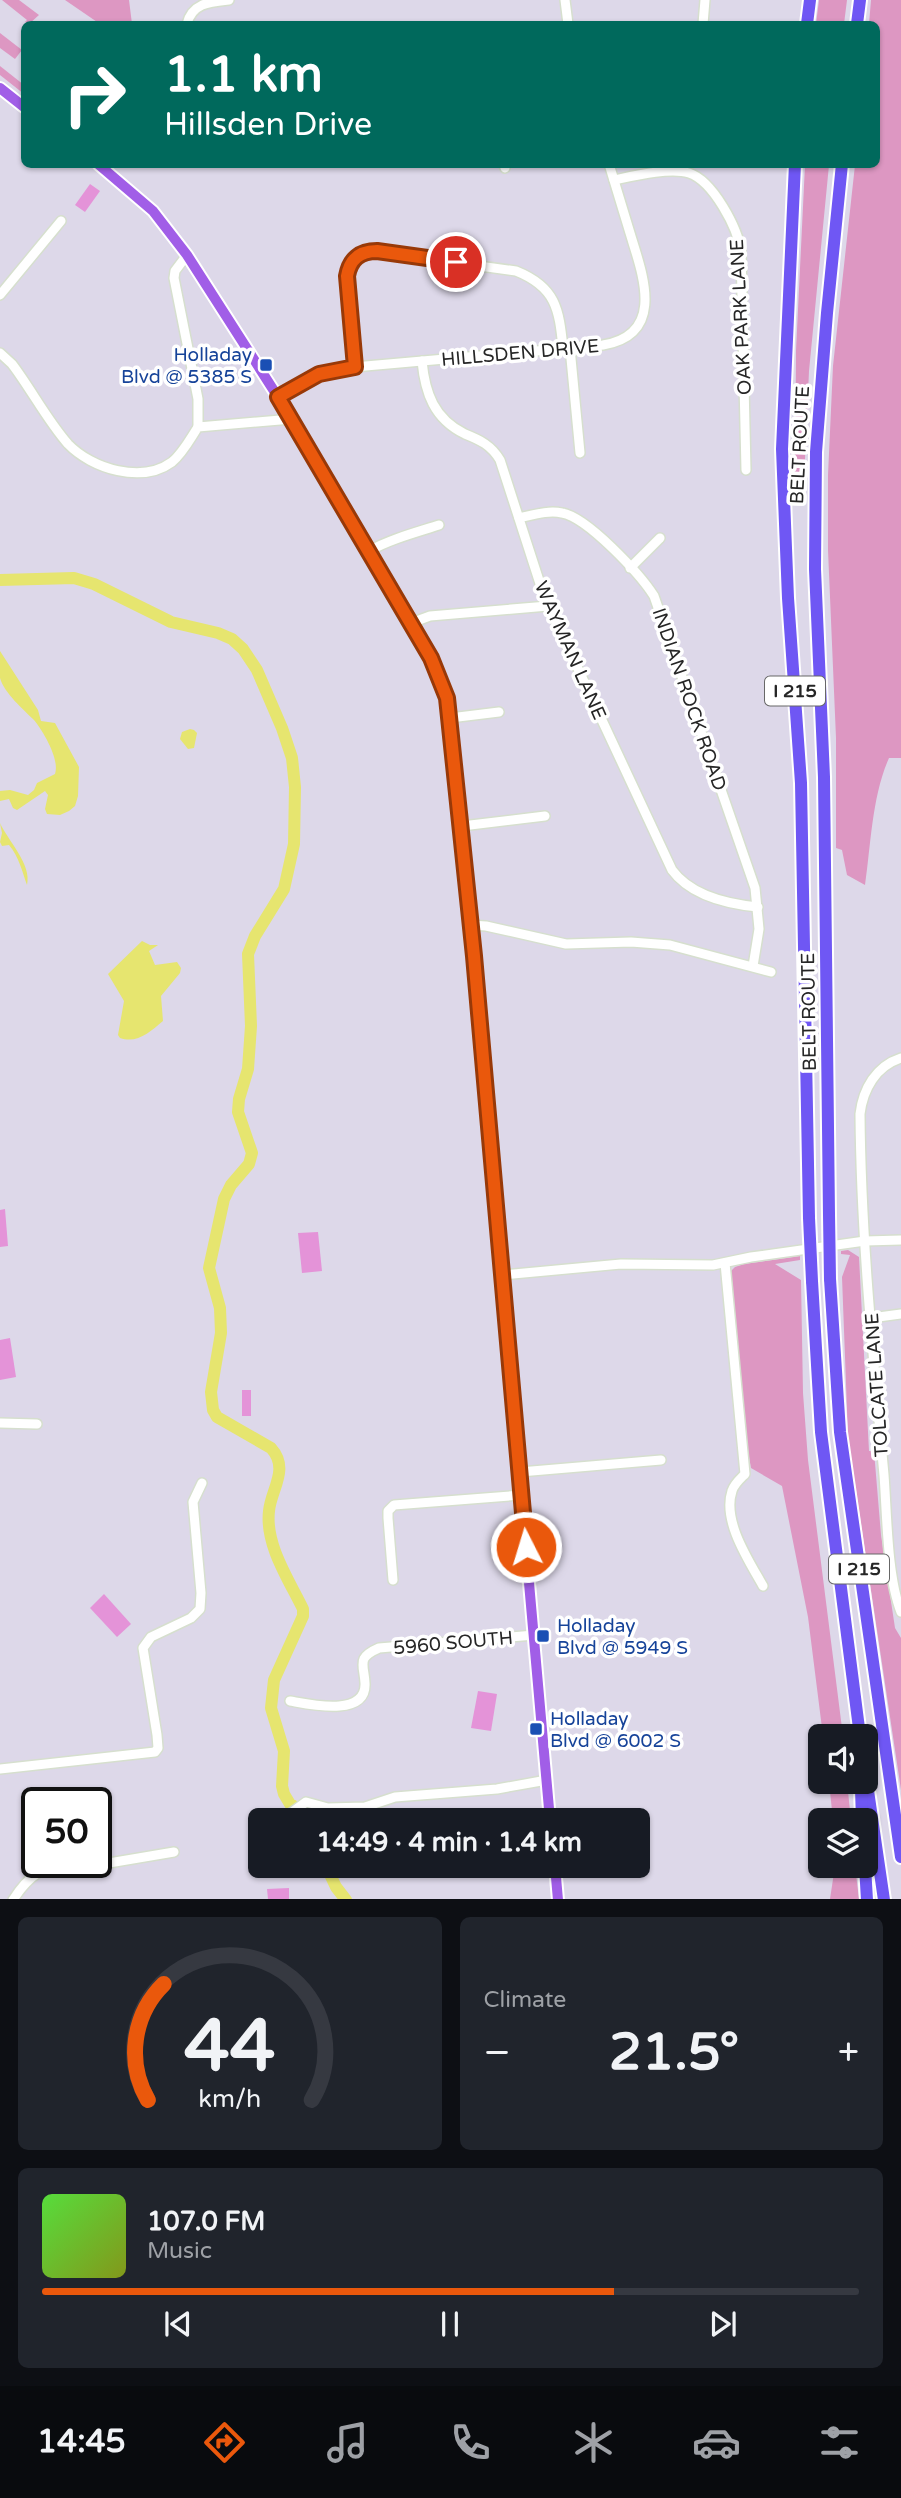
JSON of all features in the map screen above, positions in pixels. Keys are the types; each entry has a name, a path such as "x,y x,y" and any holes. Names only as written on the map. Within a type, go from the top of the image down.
{"highway":[{"path":"807,21 810,0"},
{"path":"857,21 860,0"},
{"name":"BELT ROUTE","path":"795,168 782,449 788,598 802,783 809,1218 821,1432 858,1724"},
{"name":"BELT ROUTE","path":"842,168 816,465 815,569 824,777 831,1279 840,1432 901,1857"},
{"path":"869,1794 884,1899"},
{"path":"866,1878 867,1899"}],"main road":[{"path":"0,88 21,105"},
{"path":"103,168 153,211 187,255 292,419 442,681 450,718 471,925 549,1808"},
{"path":"556,1878 558,1899"}],"street":[{"path":"188,21 191,13 201,4 229,0"},
{"path":"565,0 568,21"},
{"path":"703,21 705,0"},
{"name":"HILLSDEN DRIVE","path":"278,397 319,374 355,367 603,345 621,340 636,327 645,310 647,297 610,168"},
{"name":"OAK PARK LANE","path":"614,180 649,174 688,173 702,182 735,227 741,252 746,470"},
{"path":"0,295 61,221"},
{"path":"355,367 348,271 356,257 371,251 516,271 527,275 538,281 554,301 559,314 567,348 580,453"},
{"path":"0,354 12,364 67,442 79,454 94,463 128,472 159,469 177,458 198,427 198,399 174,278 175,271 187,255"},
{"name":"WAYMAN LANE","path":"422,361 427,392 438,413 455,428 489,446 500,460 548,606 672,870 697,892 758,907"},
{"path":"198,427 292,419"},
{"name":"INDIAN ROCK ROAD","path":"519,519 552,512 571,516 591,529 630,568 659,607 755,888 759,929 754,967"},
{"path":"369,551 394,538 409,536 439,525"},
{"path":"630,568 660,538"},
{"path":"411,623 430,616 548,606"},
{"path":"450,718 499,712"},
{"path":"461,826 545,817"},
{"path":"471,925 566,944 670,945 771,972"},
{"name":"TOLCATE LANE","path":"901,1058 887,1064 876,1074 861,1108 865,1241 871,1318 889,1535 895,1593 901,1612"},
{"path":"503,1275 611,1265 701,1266 865,1241 901,1240"},
{"path":"725,1263 745,1474 732,1491 732,1515 738,1538 763,1586"},
{"path":"871,1318 901,1314"},
{"path":"0,1423 37,1424"},
{"path":"520,1472 661,1460"},
{"path":"0,1769 133,1756 155,1752 158,1748 143,1648 151,1637 191,1618 201,1605 193,1502 202,1483"},
{"path":"393,1580 388,1511 394,1505 522,1495"},
{"name":"5960 SOUTH","path":"290,1701 332,1707 354,1702 365,1688 362,1662 368,1654 379,1648 534,1635"},
{"path":"297,1808 306,1802 328,1808 365,1807 396,1797 497,1789 547,1780"},
{"path":"112,1862 174,1852"},
{"path":"13,1899 29,1878"}],"shaded area":[{"path":"2,0 19,0 39,15 32,21 27,20"},
{"path":"65,0 129,0 132,21 96,21"},
{"path":"819,0 847,0 844,21 816,21"},
{"path":"871,0 901,0 901,758 889,758 883,773 873,820 865,885 847,875 842,850 836,848 836,738 828,550 828,475 833,366 855,168 880,168 880,21 869,21"},
{"path":"0,33 21,51 15,59 0,48"},
{"path":"0,66 21,83 21,92 0,75"},
{"path":"805,168 829,168 809,371 803,502 795,493 796,351"},
{"path":"90,184 100,191 85,212 75,205"},
{"path":"0,651 38,710 41,721 55,723 79,767 75,806 60,815 47,814 45,809 48,795 45,791 17,810 9,799 0,801 0,791 10,790 28,795 37,783 55,774 56,768 53,753 42,731 2,684"},
{"path":"190,729 197,733 194,748 188,749 180,739 182,732"},
{"path":"0,823 23,861 28,877 27,885 20,864 9,845 2,846 0,842"},
{"path":"142,941 158,945 149,951 155,965 177,962 181,968 180,973 161,996 163,1021 143,1036 120,1038 118,1035 124,1001 108,974"},
{"path":"5,1209 8,1246 0,1247 0,1210"},
{"path":"318,1232 322,1271 302,1273 298,1233"},
{"path":"848,1250 859,1257 869,1451 874,1451 881,1535 895,1628 901,1638 901,1790 848,1437 842,1277 850,1255 841,1254 841,1251"},
{"path":"800,1256 800,1260 775,1264 801,1280 803,1393 808,1460 841,1724 821,1724 808,1617 782,1486 751,1468 744,1429 731,1271 744,1264"},
{"path":"10,1338 16,1377 0,1380 0,1340"},
{"path":"242,1390 251,1390 251,1416 242,1416"},
{"path":"104,1594 131,1624 117,1637 90,1608"},
{"path":"478,1691 497,1694 491,1731 471,1728"},
{"path":"830,1794 848,1794 850,1808 832,1808"},
{"path":"833,1878 856,1878 859,1899 830,1899"},
{"path":"289,1888 289,1899 268,1899 267,1889"}],"waterway":[{"path":"0,580 74,578 94,584 171,622 232,639 243,649 257,670 292,758 295,787 294,844 284,889 255,936 248,954 251,1026 248,1069 238,1112 252,1153 249,1164 231,1185 224,1199 209,1268 220,1308 221,1333 211,1392 213,1410 217,1417 271,1448 276,1456 279,1471 269,1511 271,1537 279,1562 303,1609 303,1616 274,1680 271,1708 284,1751 284,1794 290,1804 297,1808"},
{"path":"332,1878 345,1899"}],"place":[{"name":"Holladay Blvd @ 5385 S","path":"266,365"},
{"name":"Holladay Blvd @ 5949 S","path":"543,1636"},
{"name":"Holladay Blvd @ 6002 S","path":"536,1729"}],"route":[{"path":"456,262 377,251 356,257 347,276 355,367 319,374 278,397 431,658 442,681 449,707 501,1246 526,1547"}]}
